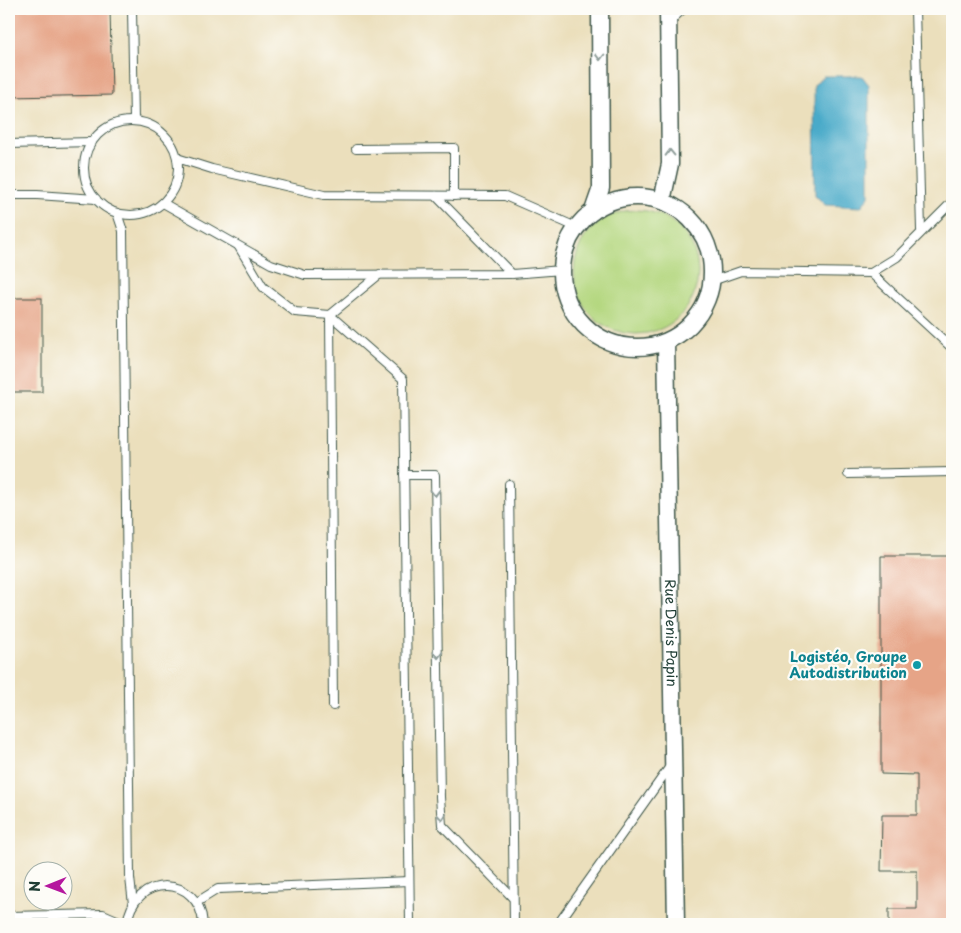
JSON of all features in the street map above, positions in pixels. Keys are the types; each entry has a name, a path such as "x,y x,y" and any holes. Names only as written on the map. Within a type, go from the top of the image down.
{"street":[{"path":"593,211 601,188 600,9"},
{"path":"662,201 670,164 668,16"},
{"path":"639,197 662,201 684,213 701,232 710,256 712,281 704,306 688,327 666,342 642,348 617,345 595,334 577,317 565,295 562,270 566,247 576,227 593,211 614,200 639,197"},
{"name":"Rue Denis Papin","path":"666,342 676,924"}],"lane":[{"path":"132,9 134,121"},
{"path":"668,16 683,9"},
{"path":"915,9 921,230"},
{"path":"9,195 37,195 96,200 117,213 141,214 163,203 176,183 177,158 166,137 146,124 134,121 110,126 92,142 87,154 85,172 90,189 96,200"},
{"path":"9,144 92,142"},
{"path":"356,149 454,148 454,196"},
{"path":"177,158 212,169 324,195 505,196 576,227"},
{"path":"436,196 512,274"},
{"path":"712,281 741,271 871,272 897,257 921,230 952,202"},
{"path":"163,203 271,264 306,275 512,274 562,270"},
{"path":"117,213 123,231 130,878 133,904"},
{"path":"239,247 263,287 295,312 330,315 403,379 410,924"},
{"path":"871,272 952,348"},
{"path":"330,315 380,274"},
{"path":"330,315 333,706"},
{"path":"848,474 952,472"},
{"path":"404,475 435,475 442,825 513,898"},
{"path":"508,484 514,924"},
{"path":"558,924 674,760"},
{"path":"197,902 218,889 409,880"},
{"path":"9,916 103,914 126,924 133,904 139,896 159,886 180,889 197,902 202,912 203,924"}],"green space":[{"path":"636,210 660,215 679,229 693,248 698,272 693,296 679,315 660,329 636,334 612,329 593,315 579,296 574,272 579,248 593,229 612,215"}],"water":[{"path":"823,76 862,76 869,85 869,196 861,207 825,205 815,195 814,85"}],"building":[{"path":"9,9 110,9 112,95 9,97"},
{"path":"9,298 42,298 42,392 9,392"},
{"name":"Logistéo, Groupe Autodistribution","path":"881,556 952,556 952,924 889,924 889,909 917,909 917,871 881,871 882,815 917,815 917,775 881,774"}],"place":[{"name":"Logistéo, Groupe Autodistribution","path":"917,665"}]}
